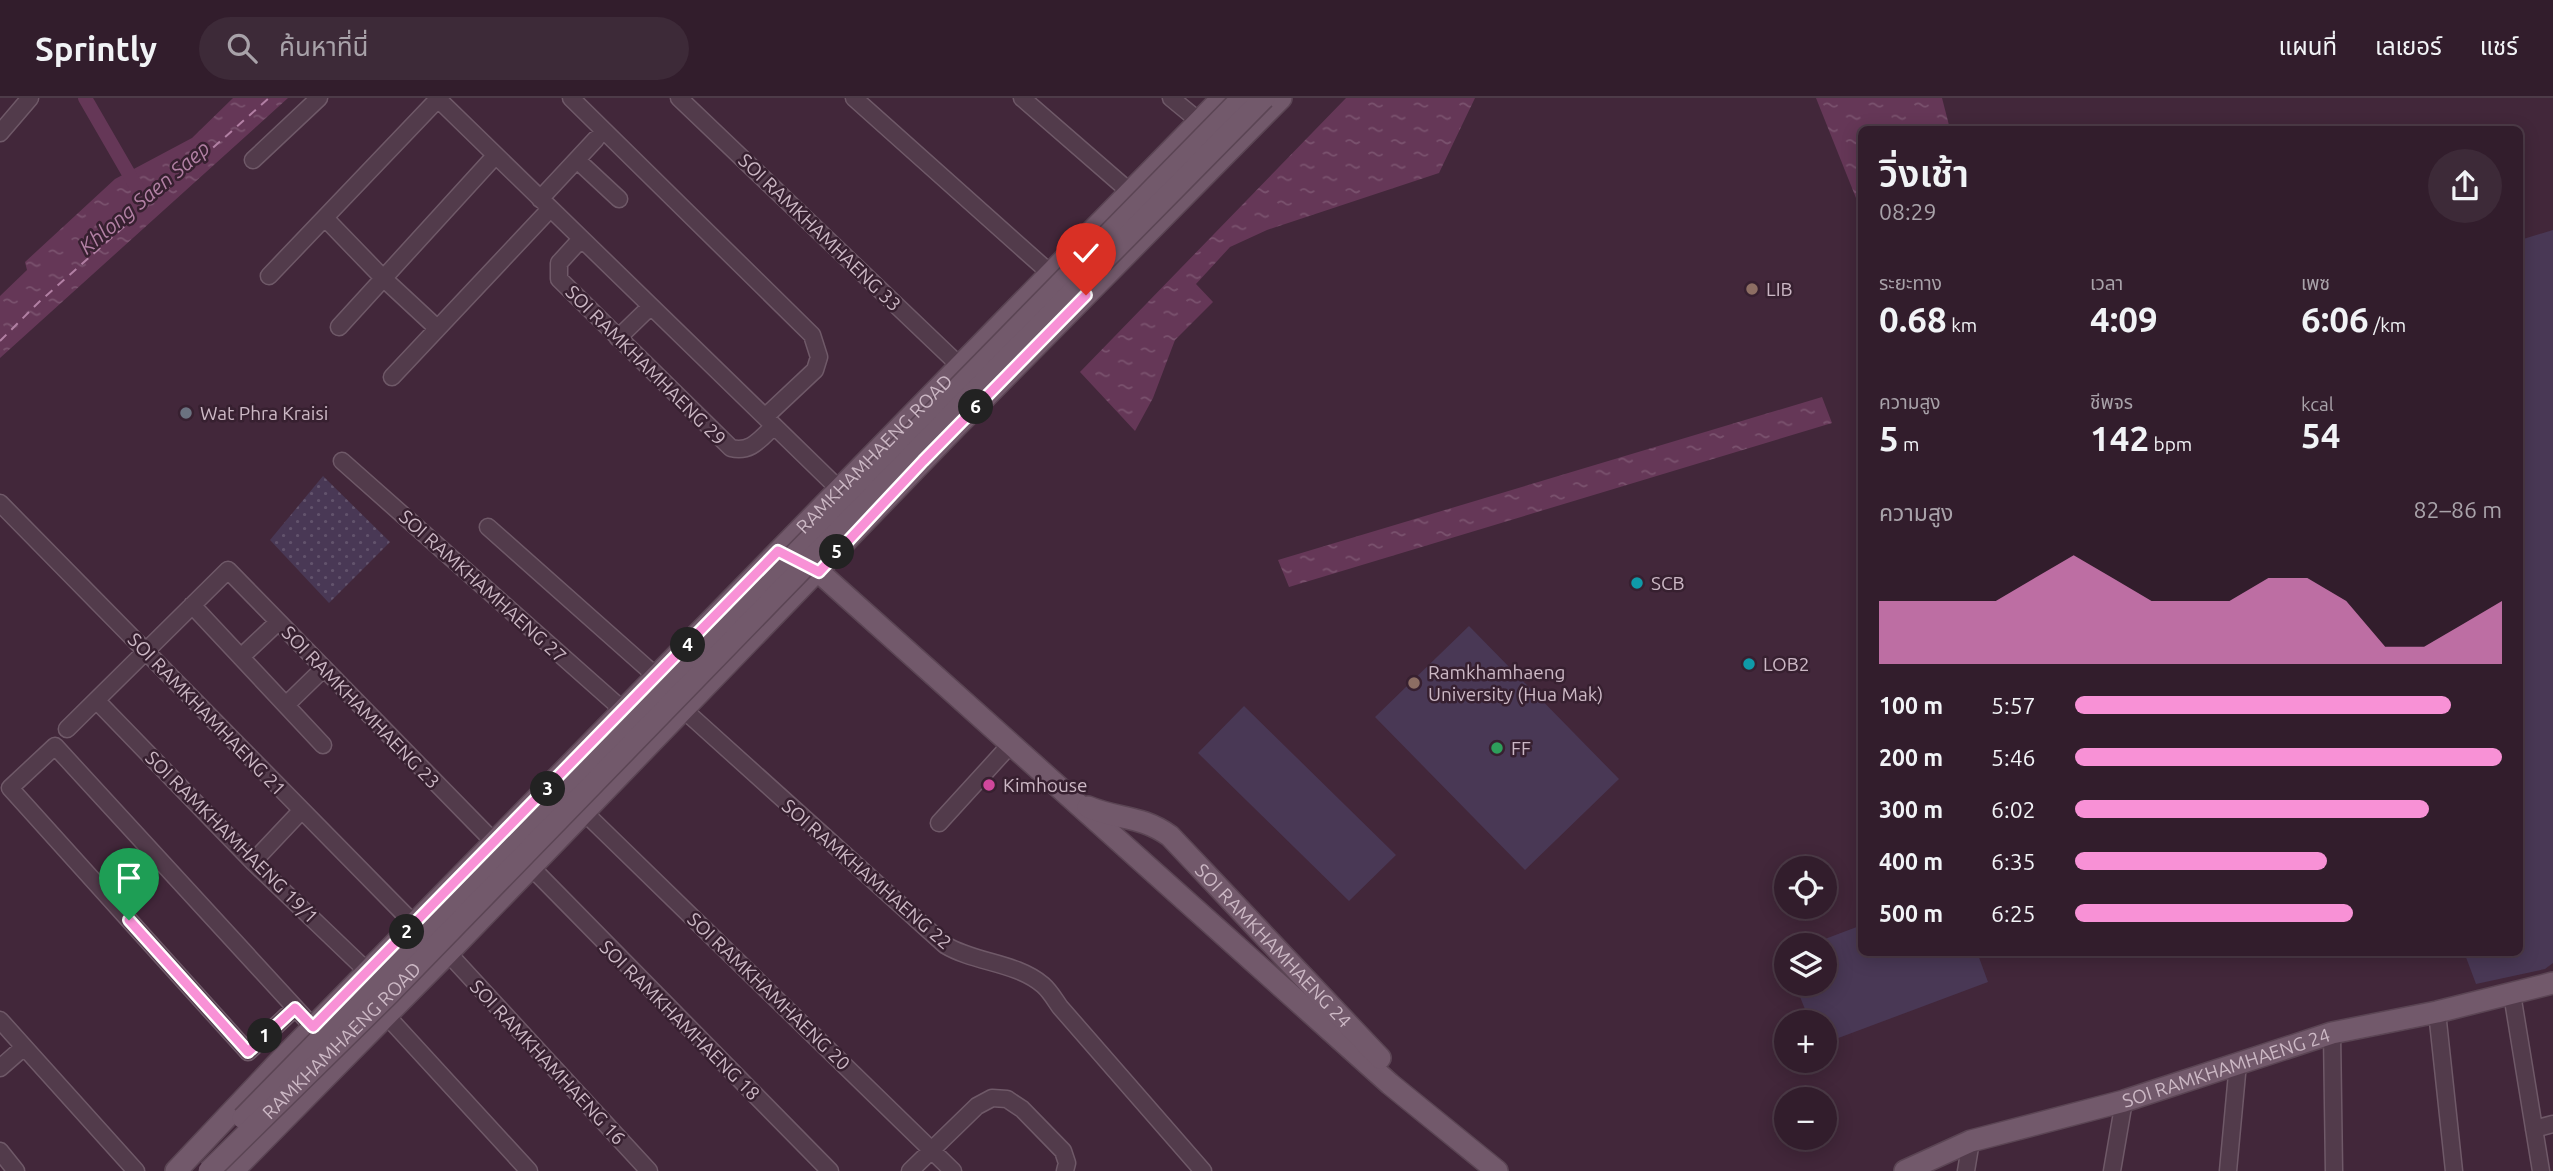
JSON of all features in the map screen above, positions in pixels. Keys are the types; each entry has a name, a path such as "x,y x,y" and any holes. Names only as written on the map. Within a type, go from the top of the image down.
{"main road":[{"name":"RAMKHAMHAENG ROAD","path":"176,1171 313,1027 1222,98"},
{"name":"RAMKHAMHAENG ROAD","path":"191,1171 1242,98"},
{"name":"RAMKHAMHAENG ROAD","path":"209,1171 390,993 974,392 1265,98"},
{"name":"RAMKHAMHAENG ROAD","path":"233,1171 449,953 683,709 819,572 947,436 1281,98"},
{"name":"SOI RAMKHAMHAENG 24","path":"778,551 819,572 1380,1075 1497,1171"},
{"path":"581,754 612,783"},
{"name":"SOI RAMKHAMHAENG 24","path":"1077,802 1119,817 1141,820 1170,836 1426,1105 1443,1128"},
{"path":"1194,864 1171,846 1165,847 1157,859 1210,910 1240,949"},
{"name":"SOI RAMKHAMHAENG 24","path":"1905,1171 1971,1141 2124,1101 2332,1033 2437,1012 2553,983"}],"street":[{"path":"0,132 30,98"},
{"path":"253,160 319,98"},
{"path":"269,276 438,98 839,489"},
{"name":"SOI RAMKHAMHAENG 29","path":"571,98 812,334 820,356 815,370 749,449 740,451 731,448 559,279 559,263 581,239"},
{"name":"SOI RAMKHAMHAENG 33","path":"679,98 960,366"},
{"path":"853,98 1050,273"},
{"path":"1022,98 1129,191"},
{"path":"1171,98 1199,121"},
{"path":"392,377 545,204 596,139"},
{"path":"339,327 495,156"},
{"path":"577,160 619,199"},
{"path":"325,218 382,277 437,328"},
{"path":"618,338 651,306"},
{"name":"SOI RAMKHAMHAENG 27","path":"342,461 624,711"},
{"name":"SOI RAMKHAMHAENG 21","path":"0,503 415,925"},
{"path":"488,527 657,677"},
{"name":"SOI RAMKHAMHAENG 23","path":"192,605 228,570 495,843"},
{"path":"66,729 192,605 323,745"},
{"path":"241,657 278,622"},
{"path":"286,705 323,669"},
{"name":"SOI RAMKHAMHAENG 19/1","path":"97,701 253,862 368,972"},
{"name":"SOI RAMKHAMHAENG 22","path":"683,709 945,945 958,953 1029,976 1044,986 1203,1171"},
{"path":"939,823 1011,744"},
{"path":"295,1008 248,1052 10,788 55,746 313,1027"},
{"path":"253,862 301,811"},
{"name":"SOI RAMKHAMHAENG 20","path":"584,812 953,1171"},
{"name":"SOI RAMKHAMHAENG 18","path":"531,867 830,1171"},
{"name":"SOI RAMKHAMHAENG 16","path":"449,953 649,1171"},
{"path":"2512,994 2541,1171"},
{"path":"2437,1012 2454,1171"},
{"path":"386,1015 529,1171"},
{"path":"0,1020 136,1171"},
{"path":"2332,1033 2334,1171"},
{"path":"0,1068 24,1047"},
{"path":"2228,1171 2238,1063"},
{"path":"910,1171 977,1106 992,1098 1007,1099 1023,1109 1063,1151 1067,1163 1065,1171"},
{"path":"2112,1171 2124,1101"},
{"path":"2534,1129 2553,1124"},
{"path":"1966,1171 1971,1141"},
{"path":"0,1152 16,1171"}],"shaded area":[{"path":"2553,230 2553,963 2545,969 2476,984 2466,956 2523,956 2523,239"},
{"path":"323,476 390,542 329,603 270,540"},
{"name":"FF","path":"1469,626 1619,779 1525,870 1375,717"},
{"path":"1244,706 1396,855 1349,901 1198,753"},
{"path":"1858,927 1858,956 1978,956 1988,982 1837,1039 1837,1010 1805,1010 1800,996 1837,996 1837,934"}],"water":[{"name":"Khlong Saen Saep","path":"233,98 288,98 0,358 0,296 27,270 25,262 115,179 192,138"},
{"path":"1346,98 1475,98 1439,173 1267,230 1230,247 1196,284 1213,302 1175,340 1153,398 1135,431 1080,372"},
{"path":"1816,98 1942,98 1949,126 1858,126 1858,203"},
{"path":"1822,397 1832,423 1289,587 1278,560"}],"waterway":[{"name":"Khlong Saen Saep","path":"85,98 137,188"}],"ferry route":[{"path":"0,341 39,302 269,98"}],"place":[{"name":"LIB","path":"1752,289"},
{"name":"Wat Phra Kraisi","path":"186,413"},
{"name":"SCB","path":"1637,583"},
{"name":"LOB2","path":"1749,664"},
{"name":"Ramkhamhaeng University (Hua Mak)","path":"1414,683"},
{"name":"FF","path":"1497,748"},
{"name":"Kimhouse","path":"989,785"}],"route":[{"path":"129,920 248,1052 295,1008 313,1027 778,551 819,572 923,461 1086,295"}]}
